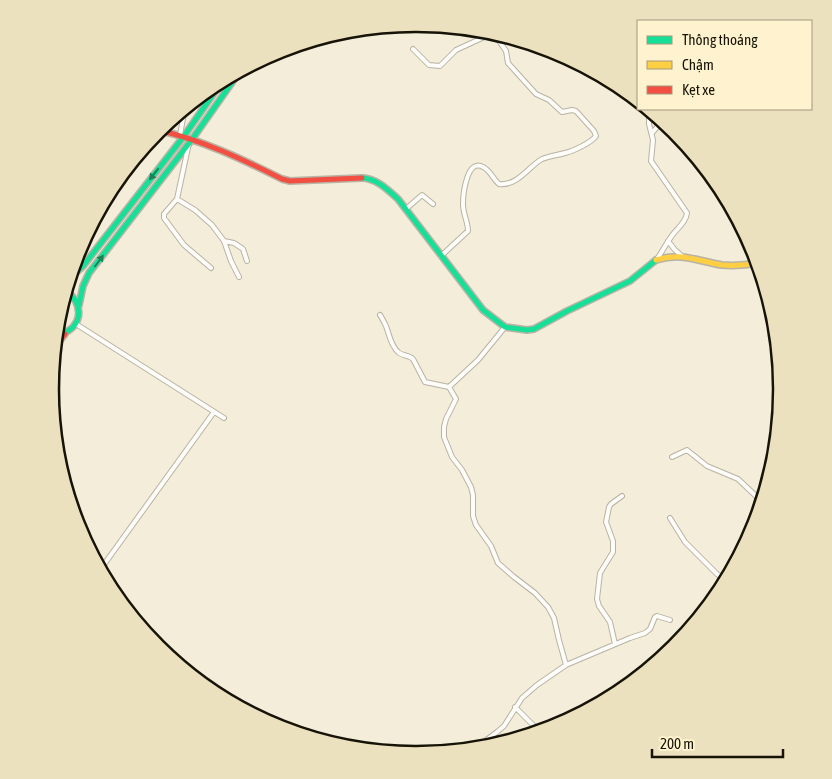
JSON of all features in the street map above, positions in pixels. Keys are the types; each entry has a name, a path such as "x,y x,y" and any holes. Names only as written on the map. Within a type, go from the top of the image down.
{"street":[{"path":"414,49 428,65 436,66 441,64 456,50 481,38"},
{"path":"441,256 468,231 463,198 468,175 474,166 478,165 487,169 499,184 507,183 521,176 542,159 569,152 592,141 596,136 594,131 576,111 562,112 549,100 536,94 508,63 506,51 500,43"},
{"path":"65,334 76,324 83,286 90,274 193,138 231,84"},
{"path":"80,268 208,100"},
{"path":"182,135 184,119"},
{"path":"169,132 205,142 282,179 290,181 368,178 384,186 406,209 483,310 505,327 527,330 534,329 630,281 657,259 668,241 685,220 687,213 651,161 653,140 650,120"},
{"path":"652,133 657,127"},
{"path":"189,143 177,199 166,211 164,218 184,245 211,268"},
{"path":"406,209 422,196 433,204"},
{"path":"177,199 209,221 224,241 239,277"},
{"path":"224,241 234,243 243,249 247,261"},
{"path":"668,241 684,257"},
{"path":"657,259 676,256 723,265 750,264"},
{"path":"72,294 79,305"},
{"path":"380,315 396,350 413,358 425,382 449,387 456,399 446,419 444,427 445,441 472,492 476,525 491,546 498,563 548,606 554,618 566,665"},
{"path":"76,324 224,418"},
{"path":"449,387 478,360 505,327"},
{"path":"105,564 214,412"},
{"path":"672,457 687,450 707,466 738,479 756,496"},
{"path":"615,644 610,622 599,606 597,599 600,573 611,557 614,546 606,522 609,507 622,496"},
{"path":"670,518 685,542 720,576"},
{"path":"487,740 504,726 522,698 566,665 648,631 657,616 670,620"},
{"path":"515,707 535,727"}],"traffic: fast":[{"path":"79,305 83,286 89,273 193,138 231,84"},
{"path":"80,268 184,136 210,98"},
{"path":"362,178 377,182 398,199 483,310 505,327 534,329 630,281 656,260"},
{"path":"64,333 76,323 78,317 77,303 71,296"}],"traffic: slow":[{"path":"656,260 682,257 722,265 750,264"}],"traffic: jam":[{"path":"169,133 237,157 290,181 362,178"}]}
